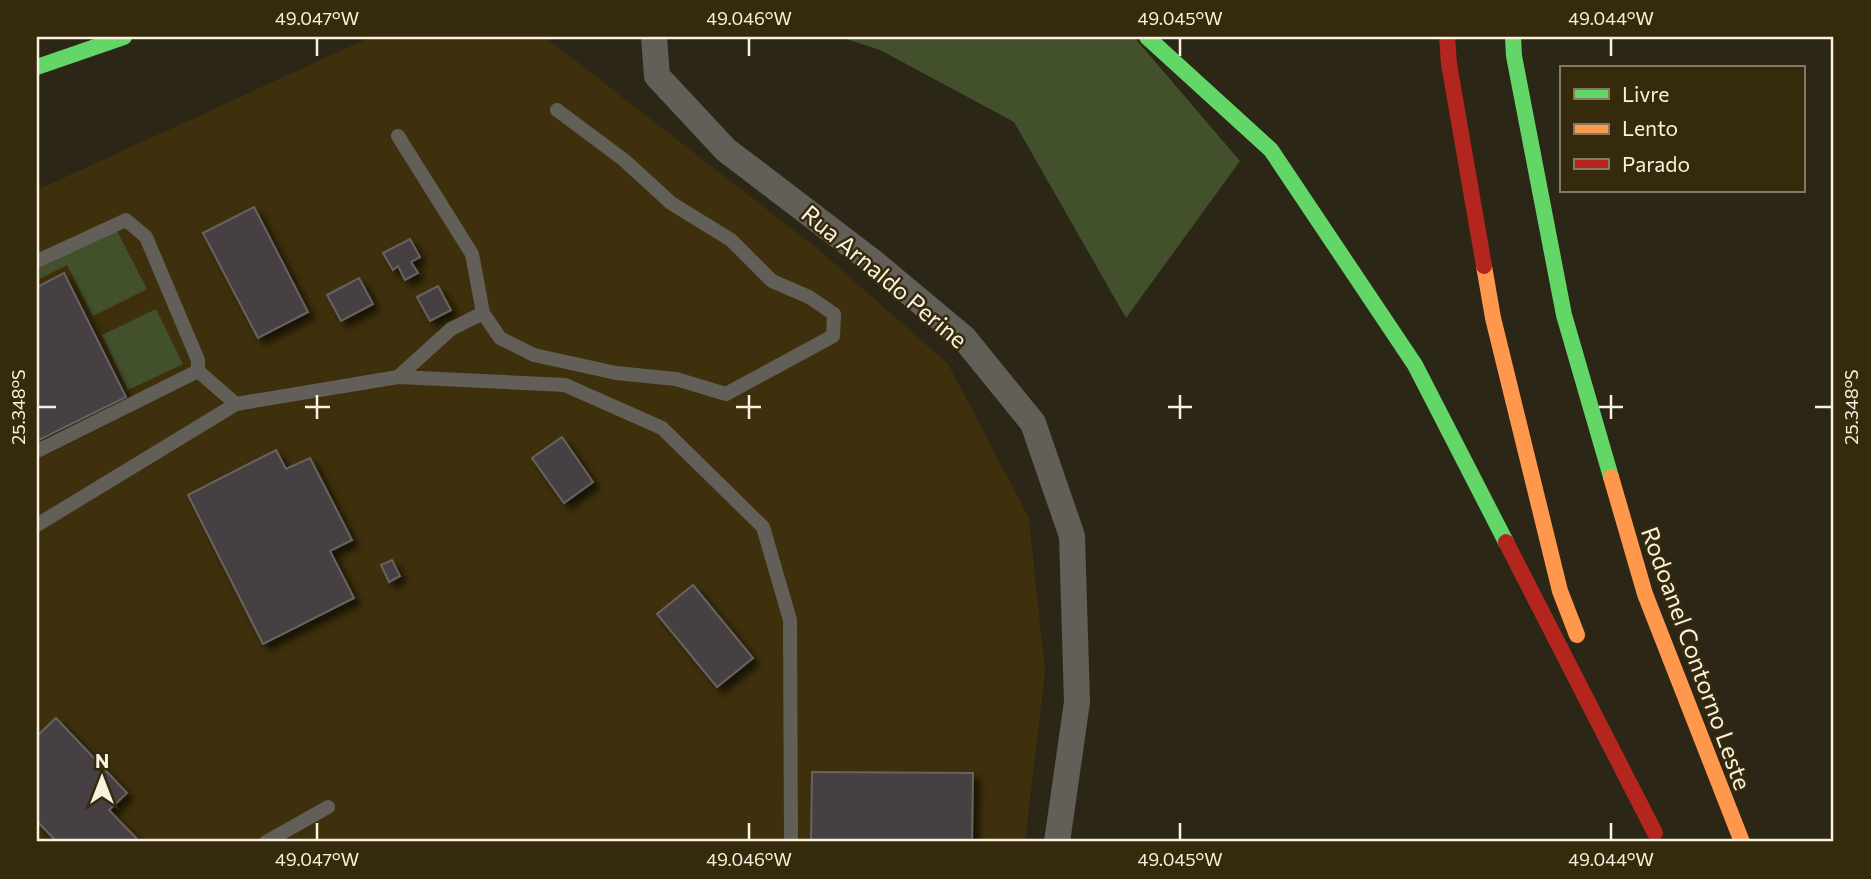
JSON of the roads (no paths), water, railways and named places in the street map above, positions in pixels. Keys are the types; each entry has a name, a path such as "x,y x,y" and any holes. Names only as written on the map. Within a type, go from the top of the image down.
{"highway":[{"path":"77,52 103,37"},
{"path":"37,67 124,37"},
{"path":"1147,37 1271,150 1415,365 1657,837"},
{"path":"1447,37 1449,64 1493,318 1560,591 1585,654"},
{"name":"Rodoanel Contorno Leste","path":"1513,37 1514,56 1564,315 1645,594 1742,842"},
{"path":"1595,680 1657,837"}],"street":[{"name":"Rua Arnaldo Perine","path":"654,37 657,76 726,150 873,262 964,338 1033,424 1072,536 1077,702 1057,842"}],"lane":[{"path":"398,136 472,254 484,313 500,338 534,355 616,373 676,379 726,394 833,336 834,314 809,297 772,281 731,240 671,203 624,160 557,110"},
{"path":"37,261 126,220 146,237 198,360 198,371 236,404"},
{"path":"398,377 451,328 484,313"},
{"path":"37,451 198,371"},
{"path":"37,525 236,404 398,377 565,386 662,428 762,527 790,620 791,842"},
{"path":"266,842 328,807"}]}
